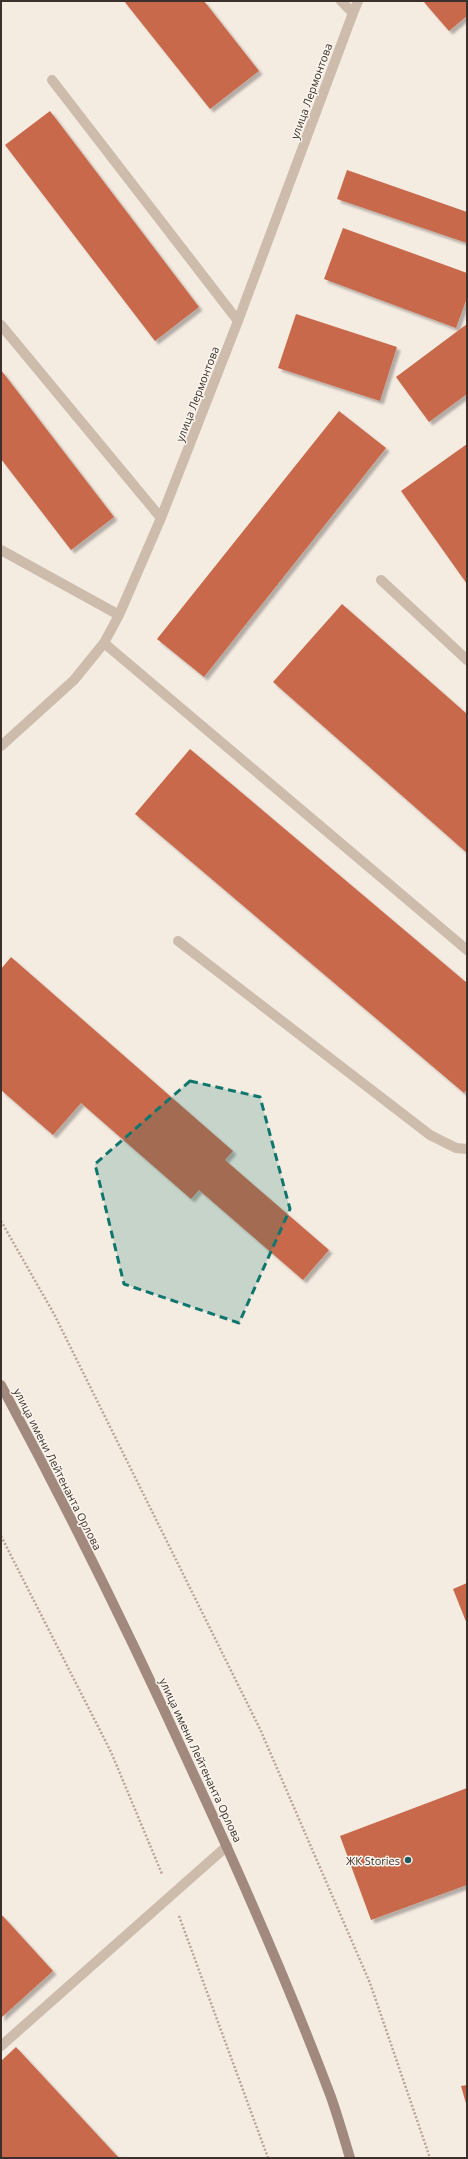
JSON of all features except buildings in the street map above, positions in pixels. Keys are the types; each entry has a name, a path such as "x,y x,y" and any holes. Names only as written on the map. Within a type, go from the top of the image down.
{"main road":[{"name":"улица имени Лейтенанта Орлова","path":"1,1385 51,1477 142,1660 227,1846 298,2012 332,2099 350,2158"}],"lane":[{"path":"341,1 353,12"},
{"name":"улица Лермонтова","path":"1,746 74,680 104,642 119,615 161,518 238,321 358,1"},
{"path":"52,80 238,321"},
{"path":"1,325 161,518"},
{"path":"1,550 119,615"},
{"path":"381,580 467,660"},
{"path":"104,642 467,950"},
{"path":"178,941 430,1135 456,1148 467,1149"},
{"path":"1,2046 227,1846"}],"path":[{"path":"1,1221 54,1314 260,1729 370,1983 430,2158"},
{"path":"1,1536 111,1752 171,1895 268,2158"}],"highlighted area":[{"path":"190,1081 260,1097 290,1209 239,1323 124,1284 95,1164"}],"place":[{"name":"ЖК Stories","path":"408,1860"}]}
